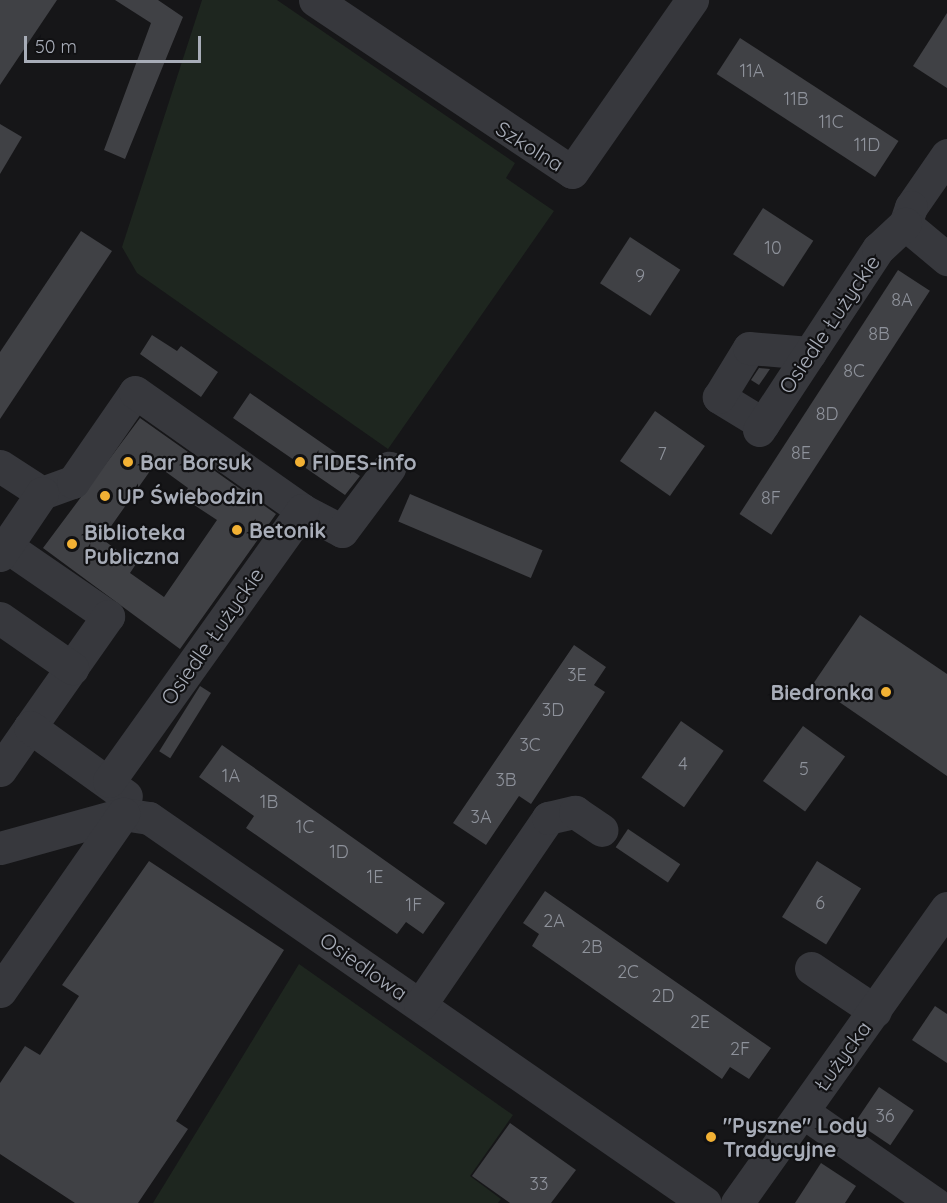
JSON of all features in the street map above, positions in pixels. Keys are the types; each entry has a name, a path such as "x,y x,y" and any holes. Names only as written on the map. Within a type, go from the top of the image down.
{"street":[{"name":"Szkolna","path":"315,0 572,172 692,0"},
{"name":"Osiedle Łużyckie","path":"810,352 749,348 719,397 761,427 878,249 905,224 911,207 947,155"},
{"path":"905,224 917,239 947,259"},
{"path":"0,770 108,616 3,551 42,493 73,482 135,392 302,510 342,531 389,468"},
{"path":"0,466 42,493"},
{"name":"Osiedle Łużyckie","path":"109,781 302,510"},
{"path":"0,618 72,668"},
{"name":"Osiedlowa","path":"30,727 109,781 136,816 420,1005 705,1203"},
{"path":"420,1005 548,818 575,812 602,830"},
{"path":"0,848 136,816"},
{"path":"0,991 11,953 136,816"},
{"name":"Łużycka","path":"737,1203 947,908"},
{"path":"811,968 875,1011"},
{"path":"803,1112 934,1203"}],"shaded area":[{"path":"202,0 277,0 515,163 506,178 554,211 388,449 137,273 122,247"},
{"path":"299,964 513,1115 470,1176 501,1199 498,1203 153,1203"}],"building":[{"path":"0,0 57,0 0,85"},
{"path":"115,0 158,0 183,17 125,159 104,150 151,23"},
{"path":"947,13 947,88 913,66"},
{"path":"740,38 899,141 875,177 717,74"},
{"path":"0,124 22,137 0,174"},
{"path":"763,208 813,241 783,287 733,254"},
{"path":"81,231 112,251 0,419 0,352"},
{"path":"630,237 680,270 650,316 600,283"},
{"path":"898,270 930,291 771,535 740,514"},
{"path":"152,335 177,351 181,346 218,372 201,397 140,354"},
{"path":"759,368 770,369 759,385 751,380"},
{"path":"250,393 345,459 342,464 360,476 345,495 233,418"},
{"path":"655,411 705,446 670,496 620,461"},
{"name":"Betonik","path":"140,418 276,514 180,649 43,548","holes":["155,464 188,488 182,497 217,520 164,597 130,573 136,564 102,539"]},
{"path":"410,494 543,550 531,578 398,522"},
{"name":"Biedronka","path":"860,615 947,674 947,776 813,684"},
{"path":"574,645 606,667 594,685 605,692 531,804 519,796 486,845 453,823"},
{"path":"200,686 211,693 170,758 159,751"},
{"path":"681,721 724,751 684,807 641,778"},
{"path":"803,726 845,757 805,812 763,781"},
{"path":"222,745 445,903 423,934 406,922 397,934 246,828 254,816 199,777"},
{"path":"628,829 680,864 668,882 616,847"},
{"path":"149,861 284,950 176,1121 188,1129 138,1203 75,1203 0,1154 0,1083 25,1046 40,1055 79,996 62,985"},
{"path":"817,861 861,889 826,945 782,917"},
{"path":"545,891 771,1048 749,1079 730,1067 722,1079 532,946 539,934 523,923"},
{"path":"935,1006 947,1014 947,1063 912,1040"},
{"path":"879,1087 914,1110 890,1145 856,1122"},
{"path":"510,1123 576,1170 551,1203 510,1203 472,1176"},
{"path":"821,1163 856,1186 845,1203 795,1203"}],"place":[{"name":"Bar Borsuk","path":"128,462"},
{"name":"FIDES-info","path":"300,462"},
{"name":"UP Świebodzin","path":"105,496"},
{"name":"Betonik","path":"237,530"},
{"name":"Biblioteka Publiczna","path":"72,544"},
{"name":"Biedronka","path":"886,692"},
{"name":"\"Pyszne\" Lody Tradycyjne","path":"711,1137"}]}
